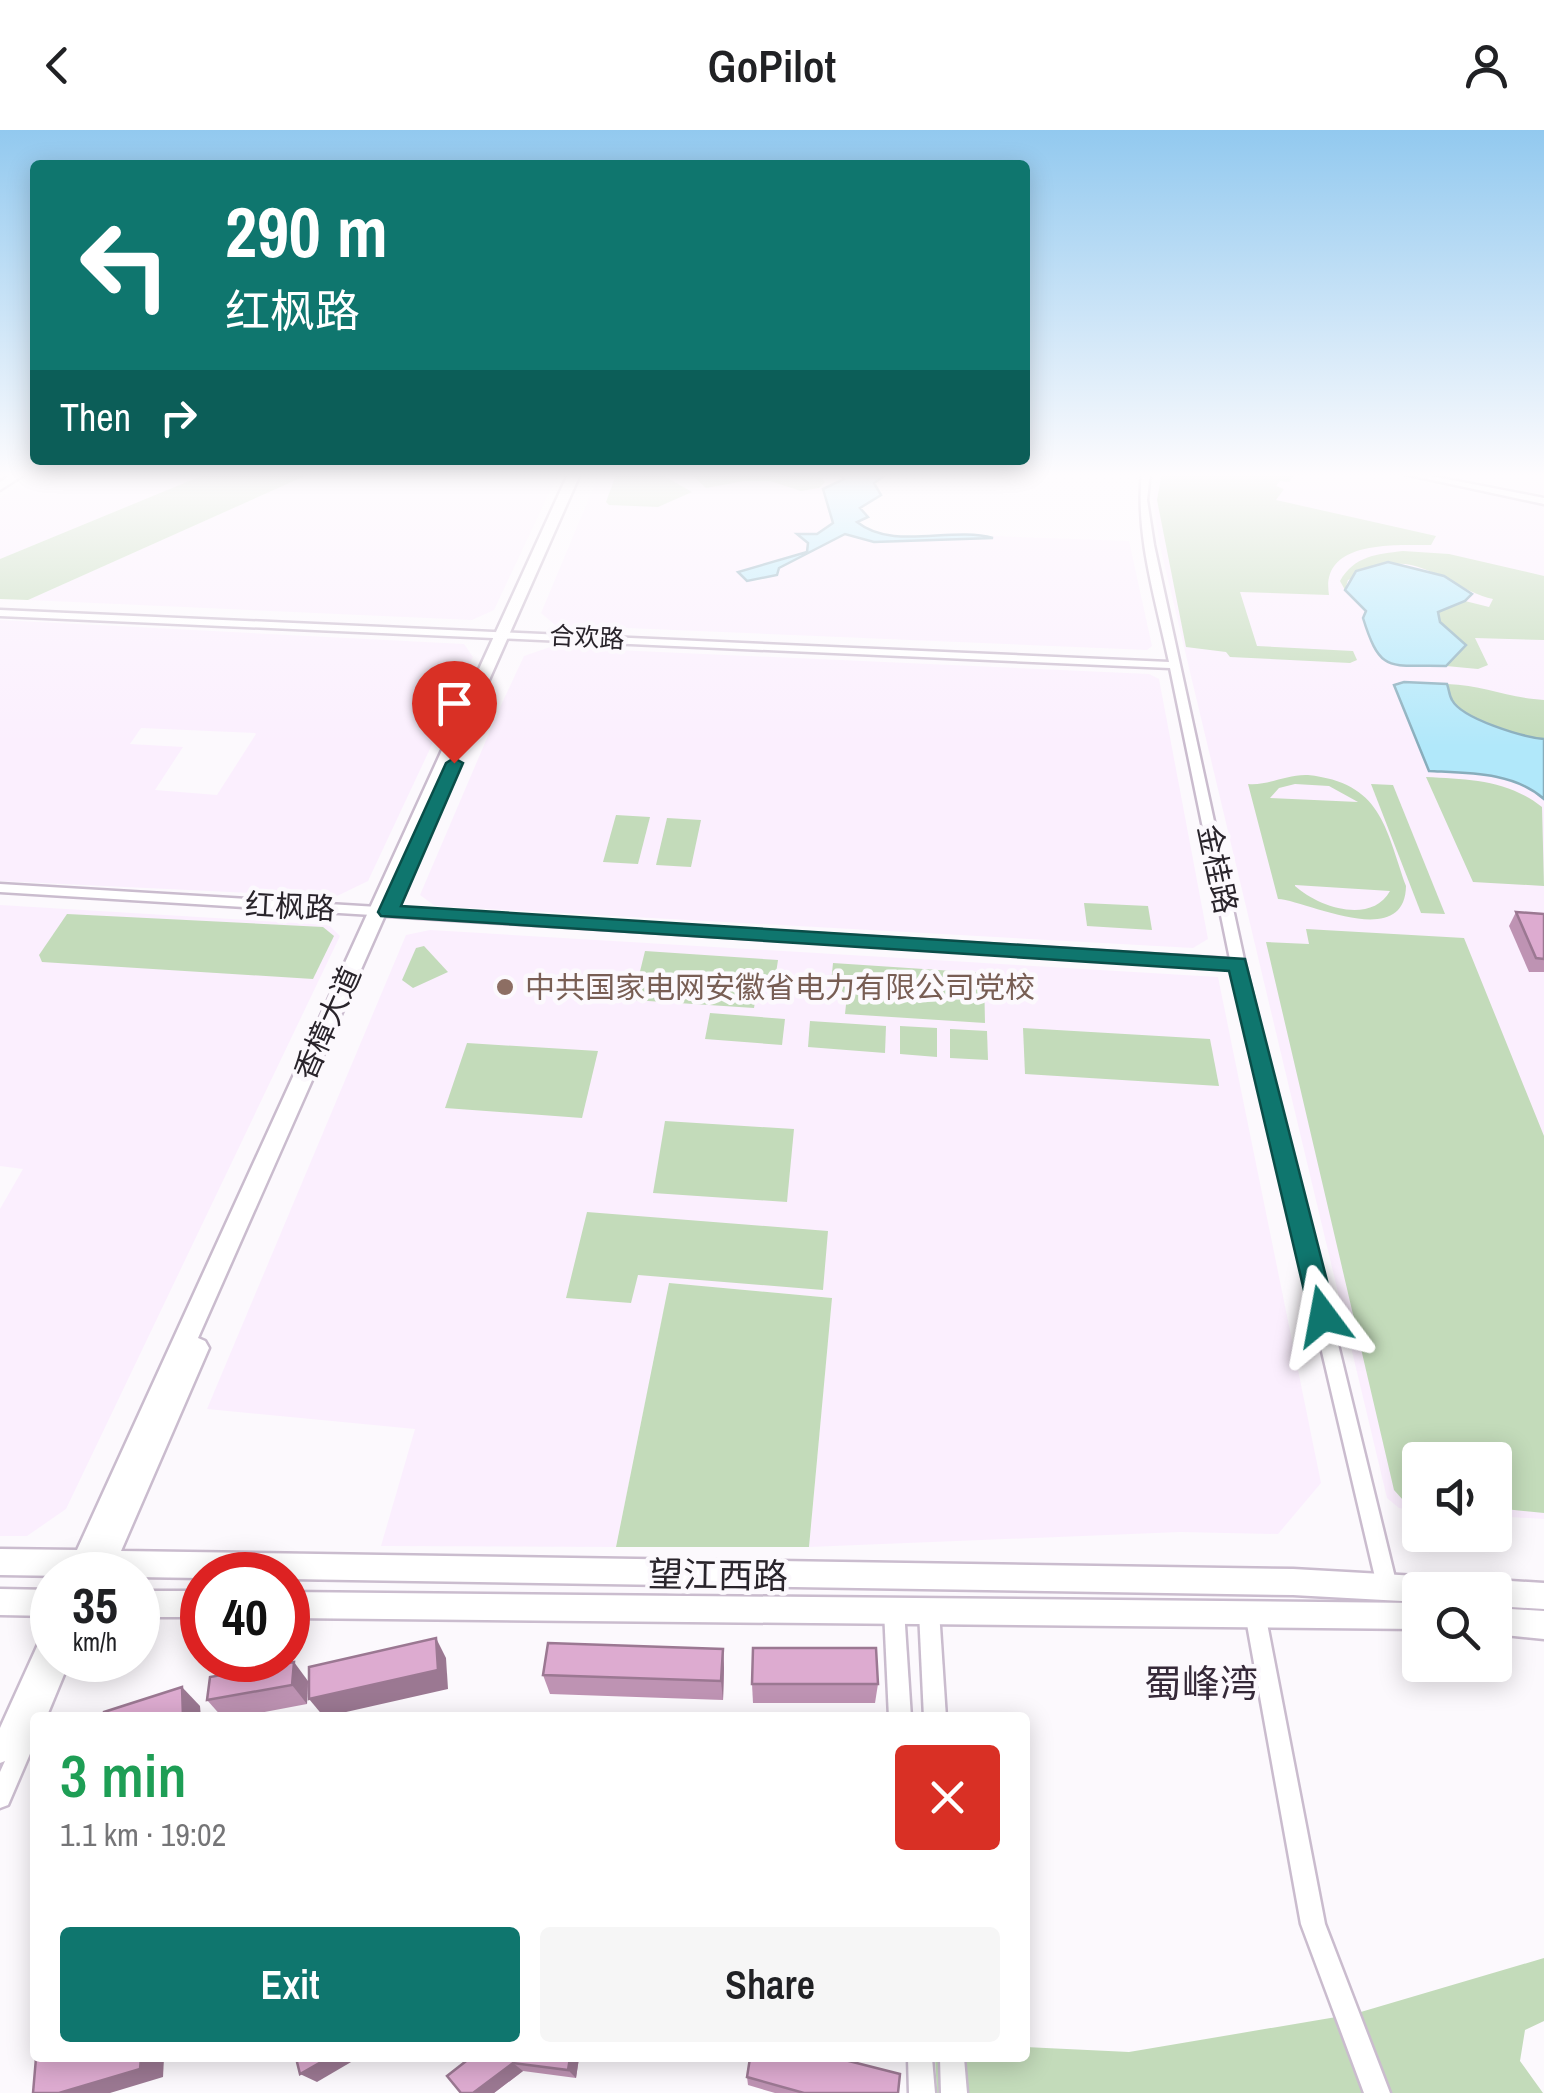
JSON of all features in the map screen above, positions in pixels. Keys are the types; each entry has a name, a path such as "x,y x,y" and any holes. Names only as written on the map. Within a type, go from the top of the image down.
{"main road":[{"name":"香樟大道","path":"99,1552 539,564"},
{"name":"望江西路","path":"0,1562 30,1564"},
{"name":"望江西路","path":"160,1570 1293,1582 1400,1606"},
{"path":"1512,1594 1544,1596"},
{"path":"0,1602 30,1603"},
{"name":"望江西路","path":"310,1605 1255,1614 1400,1606"},
{"path":"1512,1623 1544,1625"}],"street":[{"name":"金桂路","path":"1154,564 1238,964 1400,1606"},
{"name":"合欢路","path":"0,613 1174,665"},
{"name":"红枫路","path":"0,888 1238,964"},
{"path":"894,1610 900,1712"},
{"path":"929,1610 935,1712"},
{"path":"1255,1614 1313,1924 1377,2093"},
{"path":"0,1752 31,1682"},
{"path":"37,1712 50,1682"},
{"path":"0,1797 30,1728"},
{"path":"920,2062 922,2093"},
{"path":"952,2062 954,2093"}],"shaded area":[{"path":"109,564 516,564 494,610 472,620 28,600"},
{"path":"562,564 769,564 754,582 777,575 778,568 787,564 1134,564 1152,646 1147,650 555,625 541,613"},
{"path":"1164,564 1544,564 1544,1519 1512,1517 1512,1442 1402,1442 1402,1508 1387,1498"},
{"path":"0,620 464,644 473,657 368,881 335,897 0,881","holes":["141,728 255,733 217,795 155,790 183,747 130,744"]},
{"path":"550,647 1149,674 1159,679 1208,939 1193,948 435,906 420,895 502,703 524,656"},
{"path":"0,905 329,925 340,936 66,1509 27,1536 0,1536 0,1209 23,1169 0,1166"},
{"path":"430,930 1218,977 1321,1483 1278,1534 1180,1532 809,1547 832,1298 669,1283 616,1547 381,1546 415,1429 207,1409 406,935"}],"green space":[{"path":"0,564 109,564 28,600 0,599"},
{"path":"1170,564 1336,564 1329,577 1329,595 1240,592 1257,646 1353,651 1357,660 1350,663 1230,657 1226,652 1186,647"},
{"path":"1355,564 1490,564 1544,576 1544,640 1475,638 1488,665 1478,669 1446,666 1465,645 1440,622 1437,612 1465,601 1489,607 1493,599 1406,564 1383,567 1348,580 1345,590 1340,581"},
{"path":"1447,684 1544,700 1544,739 1508,731 1468,714 1452,700"},
{"path":"1300,775 1351,787 1376,811 1406,886 1401,906 1389,916 1352,918 1278,899 1248,784","holes":["1295,784 1329,786 1358,802 1270,798 1279,788","1295,885 1390,891 1370,908 1358,910 1330,906"]},
{"path":"1426,777 1501,786 1542,807 1544,886 1473,882"},
{"path":"1371,784 1393,785 1445,914 1421,913"},
{"path":"616,815 650,817 638,864 603,862"},
{"path":"667,818 701,820 691,867 656,865"},
{"path":"1084,903 1148,906 1152,930 1087,926"},
{"path":"67,914 323,927 334,936 313,979 42,962 39,955"},
{"path":"1306,929 1464,938 1544,1136 1544,1513 1512,1510 1512,1442 1402,1442 1402,1499 1394,1490 1266,942 1309,944"},
{"path":"424,946 448,972 413,988 402,980 416,948"},
{"path":"645,951 778,960 775,980 757,989 754,1008 633,1000"},
{"path":"833,963 984,973 985,1023 845,1014 847,995 831,983"},
{"path":"710,1013 785,1019 782,1045 705,1039"},
{"path":"810,1021 886,1026 885,1053 808,1047"},
{"path":"900,1026 937,1028 937,1057 900,1054"},
{"path":"1023,1028 1210,1039 1219,1086 1025,1074"},
{"path":"950,1029 987,1031 988,1060 950,1058"},
{"path":"467,1043 598,1051 582,1118 445,1108"},
{"path":"665,1121 794,1129 787,1202 653,1193"},
{"path":"587,1212 828,1231 823,1290 638,1275 631,1303 566,1298"},
{"path":"669,1283 832,1298 809,1547 616,1547"},
{"path":"1544,1958 1544,2021 1525,2030 1520,2061 1543,2093 937,2093 935,2062 1030,2062 1030,2047 1129,2052 1354,2014"}],"water":[{"path":"767,564 788,564 779,568 777,575 747,581 738,572"},
{"path":"1394,564 1444,576 1472,594 1438,612 1440,622 1466,645 1446,666 1400,665 1382,658 1369,637 1363,618 1366,611 1345,590 1356,571"},
{"path":"1447,684 1452,700 1468,714 1508,731 1544,739 1544,799 1505,779 1429,771 1394,685"}],"building":[{"path":"1516,912 1544,914 1544,959 1536,958"},
{"path":"436,1638 438,1670 309,1699 310,1667"},
{"path":"548,1643 723,1649 721,1681 543,1675"},
{"path":"753,1648 876,1648 878,1684 752,1684"},
{"path":"209,1682 292,1682 292,1685 207,1700"},
{"path":"182,1687 183,1712 104,1712"},
{"path":"36,2062 141,2062 140,2069 59,2093 33,2093"},
{"path":"297,2062 321,2062 300,2074"},
{"path":"465,2062 569,2062 568,2070 513,2063 473,2093 461,2093 447,2076"},
{"path":"749,2062 853,2062 900,2074 898,2093 804,2093 747,2077"}],"place":[{"name":"中共国家电网安徽省电力有限公司党校","path":"505,987"}],"district":[{"name":"蜀峰湾","path":"1201,1683"}],"route":[{"path":"454,763 388,912 1238,964 1323,1316"}]}
